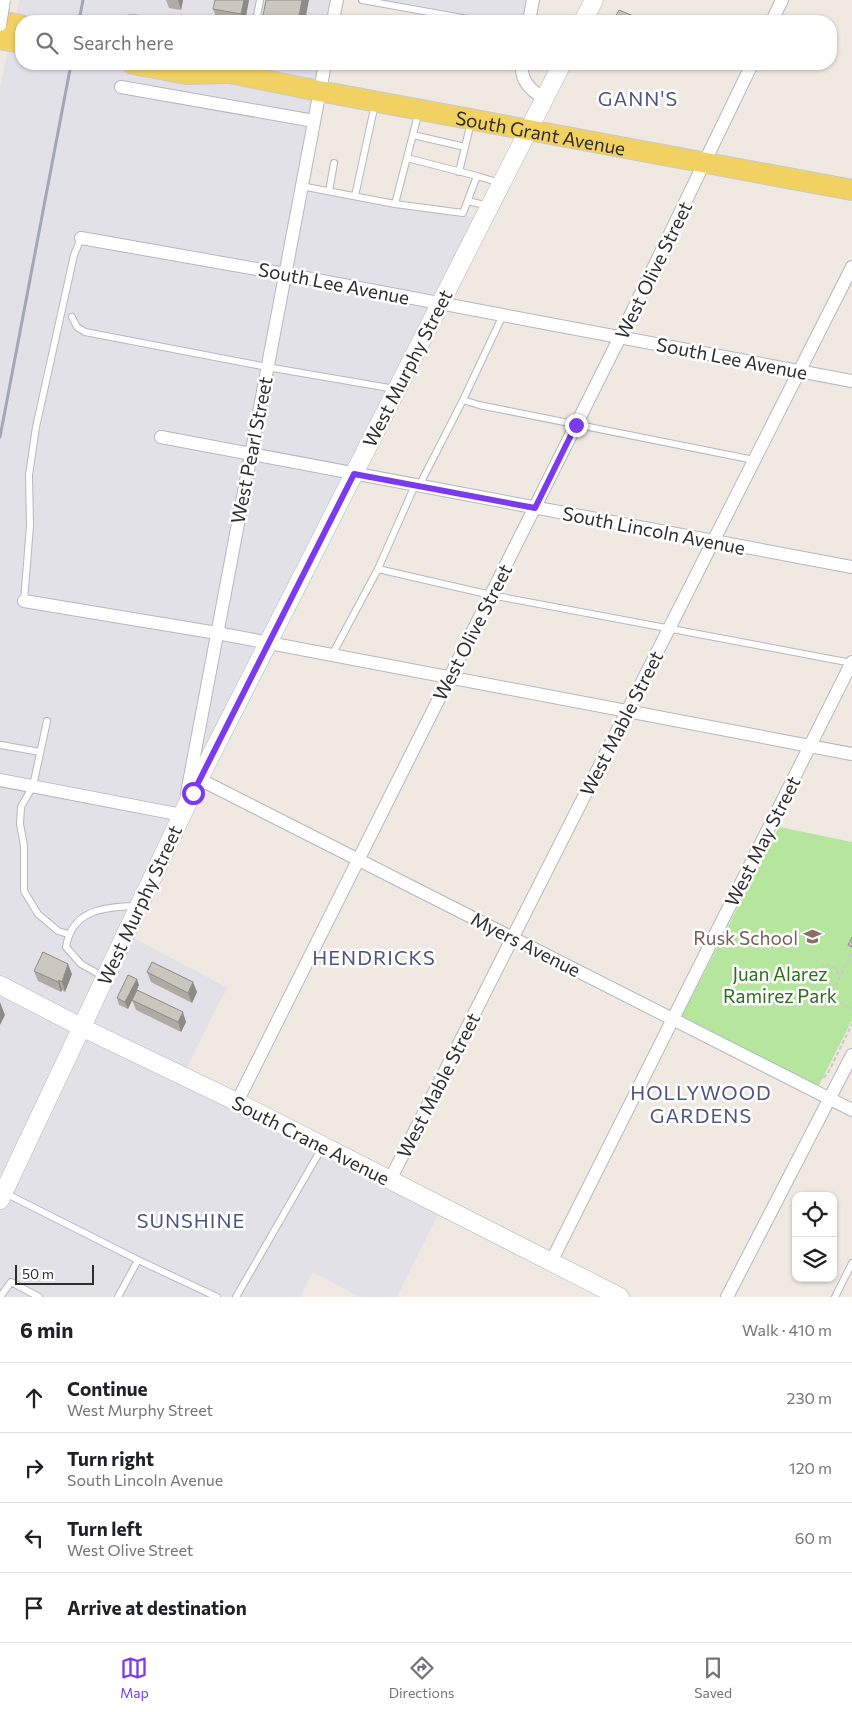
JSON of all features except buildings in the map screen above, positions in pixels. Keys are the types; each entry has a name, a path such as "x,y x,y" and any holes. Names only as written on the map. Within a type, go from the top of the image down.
{"main road":[{"path":"0,23 15,24"},
{"path":"0,39 15,42"},
{"name":"South Grant Avenue","path":"165,70 186,74 230,73"},
{"name":"South Grant Avenue","path":"223,70 376,102 706,161 852,190"}],"street":[{"path":"0,23 4,0"},
{"path":"334,15 337,0"},
{"path":"530,15 533,0"},
{"path":"586,15 594,0"},
{"path":"775,15 782,0"},
{"name":"West Pearl Street","path":"183,812 324,70"},
{"path":"522,70 523,77 527,85 544,98"},
{"name":"West Murphy Street","path":"2,1196 199,779 559,70"},
{"name":"West Olive Street","path":"236,1102 535,508 749,70"},
{"path":"122,86 314,121"},
{"name":"South Lee Avenue","path":"81,238 285,274 852,381"},
{"name":"West Mable Street","path":"390,1180 852,266"},
{"name":"South Lincoln Avenue","path":"161,438 852,567"},
{"path":"24,601 268,642 852,754"},
{"name":"West May Street","path":"551,1262 852,662"},
{"name":"Myers Avenue","path":"199,779 852,1110"},
{"path":"0,780 183,812"},
{"name":"South Crane Avenue","path":"0,985 81,1027 236,1102 620,1297"},
{"path":"727,1297 852,1055"}],"lane":[{"path":"257,15 260,0"},
{"path":"362,0 446,15"},
{"path":"355,196 376,102"},
{"path":"395,204 419,110"},
{"path":"459,172 472,120"},
{"path":"413,135 465,147"},
{"path":"407,158 501,183"},
{"path":"329,191 334,163"},
{"path":"302,186 395,204 463,213 477,176"},
{"path":"468,201 489,206"},
{"path":"24,601 30,526 28,475 36,427 74,255 81,238"},
{"path":"332,655 378,569 417,486 463,400 503,315"},
{"path":"72,317 77,327 85,332 267,367 396,389"},
{"path":"463,400 479,405 754,460"},
{"path":"378,569 491,595 852,662"},
{"path":"47,721 33,786 21,808 20,824 24,846 24,891 38,914 58,931 68,934"},
{"path":"1,745 40,752"},
{"path":"104,978 80,964 66,947 68,934 82,917 110,907 138,906"},
{"path":"236,1297 323,1146"},
{"path":"2,1196 217,1297"},
{"path":"118,1297 138,1260"},
{"path":"835,1297 852,1263"},
{"path":"0,1297 11,1282 39,1297"}],"path":[{"path":"852,953 830,996 832,999 852,1009"},
{"path":"834,989 826,992 817,989 812,982 813,974 818,967 826,965 834,968 839,979"},
{"path":"810,1076 818,1080 824,1077 852,1024"}],"shaded area":[{"path":"19,0 337,0 334,15 16,15"},
{"path":"360,0 533,0 530,15 443,15"},
{"path":"15,18 15,70 324,70 302,185 483,219 126,934 228,988 220,1000 184,1074 443,1205 397,1297 360,1297 313,1272 300,1297 0,1297 0,87"}],"green space":[{"name":"Juan Alarez Ramirez Park","path":"779,827 852,842 852,1020 818,1087 682,1016"}],"railway":[{"path":"80,15 83,0"},
{"path":"0,437 70,70"}],"place":[{"name":"Rusk School","path":"812,937"}],"district":[{"name":"GANN'S","path":"638,98"},
{"name":"HENDRICKS","path":"374,957"},
{"name":"HOLLYWOOD GARDENS","path":"701,1104"},
{"name":"SUNSHINE","path":"191,1220"}],"route":[{"path":"193,793 354,474 535,508 576,425"}]}
